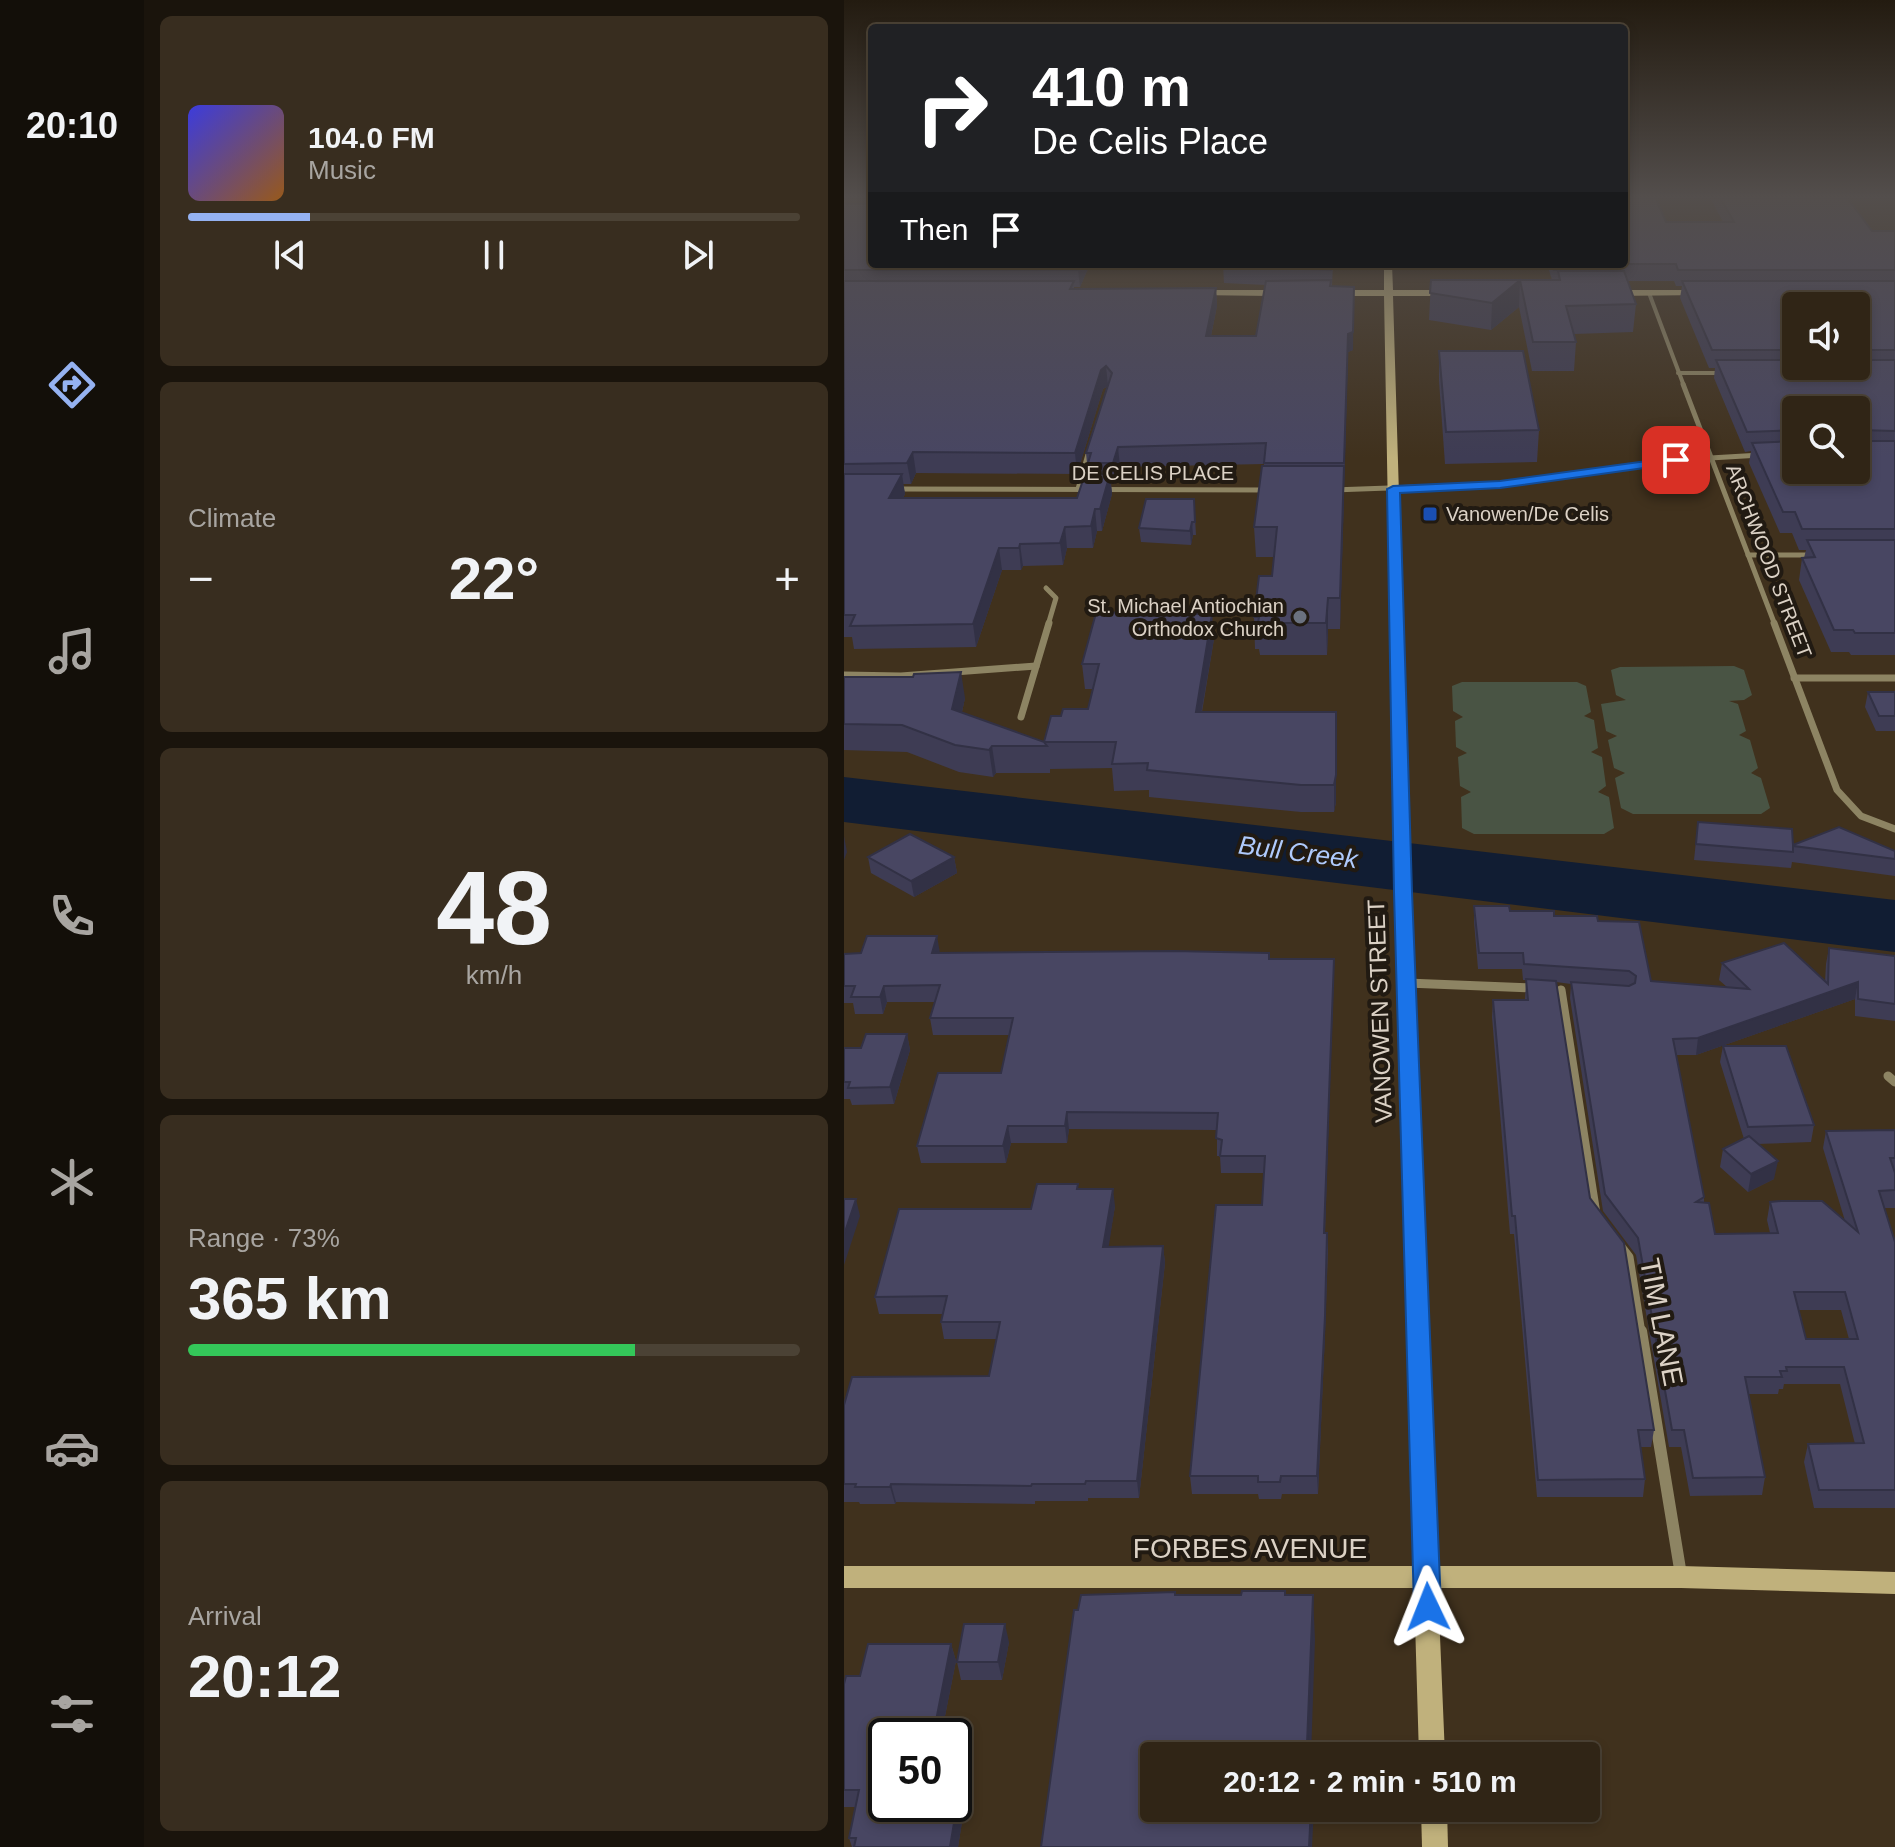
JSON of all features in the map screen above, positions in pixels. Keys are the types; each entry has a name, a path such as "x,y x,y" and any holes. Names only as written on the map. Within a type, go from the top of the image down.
{"main road":[{"name":"VANOWEN STREET","path":"1389,285 1403,892 1432,1742"},
{"path":"1184,293 1288,293"},
{"path":"1317,293 1461,293"},
{"path":"1602,293 1706,293"},
{"name":"FORBES AVENUE","path":"844,1577 1681,1577 1895,1583"},
{"path":"1434,1822 1435,1847"}],"street":[{"name":"ARCHWOOD STREET","path":"1649,293 1837,790 1852,811 1877,826 1895,829"},
{"path":"1678,373 1725,373"},
{"path":"1078,489 1091,447"},
{"path":"1327,490 1500,484 1710,457 1766,455"},
{"name":"DE CELIS PLACE","path":"881,489 1282,490"},
{"path":"1748,555 1821,555"},
{"path":"1021,717 1056,598 1046,588"},
{"path":"844,675 901,676 1036,666"},
{"path":"1794,678 1895,678"},
{"path":"1407,983 1575,991"},
{"path":"1561,990 1596,1214 1604,1225"},
{"name":"TIM LANE","path":"1613,1235 1629,1257 1681,1577"}],"green space":[{"path":"1734,666 1744,670 1752,695 1744,700 1729,701 1738,704 1746,731 1739,735 1750,740 1758,768 1751,773 1761,778 1770,808 1761,814 1633,814 1621,808 1615,778 1625,773 1614,768 1608,740 1617,736 1606,731 1601,704 1626,700 1616,695 1611,670 1620,667"},
{"path":"1462,682 1577,682 1586,686 1591,712 1584,716 1594,720 1598,748 1591,752 1602,757 1606,786 1598,792 1609,797 1614,828 1604,834 1474,834 1462,828 1461,797 1471,792 1460,786 1458,757 1467,753 1456,747 1455,721 1463,717 1453,711 1452,686"}],"water":[{"name":"Bull Creek","path":"844,777 1895,900 1895,952 844,822"}],"building":[{"path":"844,285 1216,288 1206,336 1256,336 1265,285 1354,287 1353,332 1348,334 1344,463 1264,463 1266,443 1118,447 1113,463 1088,463 1091,453 1086,453 1112,373 1106,366 1101,370 1075,453 913,452 907,463 844,464"},
{"path":"1431,285 1514,285 1492,303 1430,293"},
{"path":"1521,285 1629,285 1636,304 1566,306 1576,342 1533,342"},
{"path":"1684,285 1895,285 1895,350 1870,350 1870,292 1782,292 1782,350 1712,350"},
{"path":"1439,351 1523,351 1539,430 1446,432"},
{"path":"1716,360 1782,360 1782,380 1870,380 1870,360 1895,360 1895,431 1870,430 1870,396 1782,396 1782,431 1747,432"},
{"path":"1870,441 1895,441 1895,529 1802,529 1795,512 1783,512 1752,443 1782,442 1782,484 1870,484"},
{"path":"1262,466 1344,466 1340,598 1328,598 1326,623 1258,623 1259,617 1254,617 1259,576 1272,576 1277,527 1254,527"},
{"path":"844,474 902,474 889,498 1077,498 1085,474 1110,474 1100,509 1095,509 1091,526 1065,527 1060,543 999,548 973,624 850,626 855,615 844,615"},
{"path":"1146,499 1194,499 1195,522 1192,522 1190,531 1139,528"},
{"path":"1807,540 1895,540 1895,633 1834,630 1802,558 1815,557"},
{"path":"1187,611 1187,614 1212,614 1196,712 1336,712 1336,775 1334,785 1301,785 1147,770 1148,763 1112,764 1116,742 1044,742 1051,716 1061,716 1063,709 1088,709 1099,664 1082,664 1096,613"},
{"path":"961,672 952,709 1044,742 1047,746 992,746 989,750 955,745 902,725 844,724 844,677 913,677 914,674"},
{"path":"1868,692 1895,692 1895,716 1879,716"},
{"path":"1698,822 1792,829 1793,845 1839,827 1895,851 1895,859 1793,846 1793,852 1696,844"},
{"path":"910,834 954,857 911,881 868,857"},
{"path":"1474,906 1509,906 1510,911 1554,911 1554,916 1597,916 1598,921 1639,922 1651,981 1749,989 1722,963 1784,943 1828,984 1829,948 1895,956 1895,1004 1858,999 1858,982 1698,1038 1673,1039 1704,1197 1696,1202 1709,1203 1715,1234 1778,1233 1770,1202 1781,1201 1822,1201 1858,1232 1826,1131 1895,1130 1895,1158 1890,1158 1895,1173 1895,1190 1879,1191 1895,1242 1895,1490 1819,1490 1808,1444 1864,1443 1844,1367 1786,1367 1787,1371 1780,1371 1782,1377 1745,1377 1765,1477 1693,1478 1684,1430 1672,1430 1638,1238 1605,1194 1571,982 1629,986 1635,983 1636,976 1629,971 1524,964 1523,953 1479,953","holes":["1794,1292 1845,1292 1858,1339 1806,1339"]},
{"path":"867,936 937,936 932,953 1173,951 1269,953 1269,959 1334,959 1324,1233 1327,1233 1325,1316 1317,1476 1281,1476 1280,1482 1258,1482 1258,1476 1190,1476 1216,1205 1262,1205 1265,1156 1220,1156 1222,1140 1216,1138 1218,1113 1067,1112 1065,1126 1008,1126 1003,1146 917,1146 938,1073 1001,1073 1013,1018 930,1018 940,985 884,986 880,997 851,997 855,986 844,986 844,954 861,953"},
{"path":"1526,979 1556,981 1590,1198 1624,1243 1654,1430 1638,1430 1645,1479 1538,1480 1493,1000 1528,1000"},
{"path":"866,1034 907,1034 890,1087 848,1088 850,1082 844,1082 844,1048 861,1048"},
{"path":"1723,1046 1786,1046 1814,1125 1748,1127"},
{"path":"1749,1136 1778,1161 1751,1174 1723,1149"},
{"path":"1037,1184 1078,1184 1077,1189 1113,1189 1103,1247 1163,1246 1137,1481 1086,1481 1085,1484 1031,1486 891,1484 890,1487 855,1487 856,1484 844,1484 844,1405 852,1377 989,1376 1000,1322 941,1322 947,1296 875,1297 899,1209 1031,1209"},
{"path":"844,1199 856,1199 844,1235"},
{"path":"1242,1591 1285,1591 1285,1595 1313,1595 1307,1742 1140,1742 1140,1822 1310,1822 1309,1847 1041,1847 1074,1610 1078,1610 1081,1595 1175,1592 1175,1595 1241,1595"},
{"path":"964,1624 1005,1624 998,1662 957,1662"},
{"path":"868,1644 951,1644 937,1718 868,1718 868,1822 954,1822 950,1847 854,1847 856,1838 849,1838 859,1790 844,1790 844,1684 846,1676 860,1676"}],"place":[{"name":"Vanowen/De Celis","path":"1430,514"},
{"name":"St. Michael Antiochian Orthodox Church","path":"1300,617"}],"route":[{"path":"1428,1607 1403,892 1393,489 1500,484 1676,460"}]}
